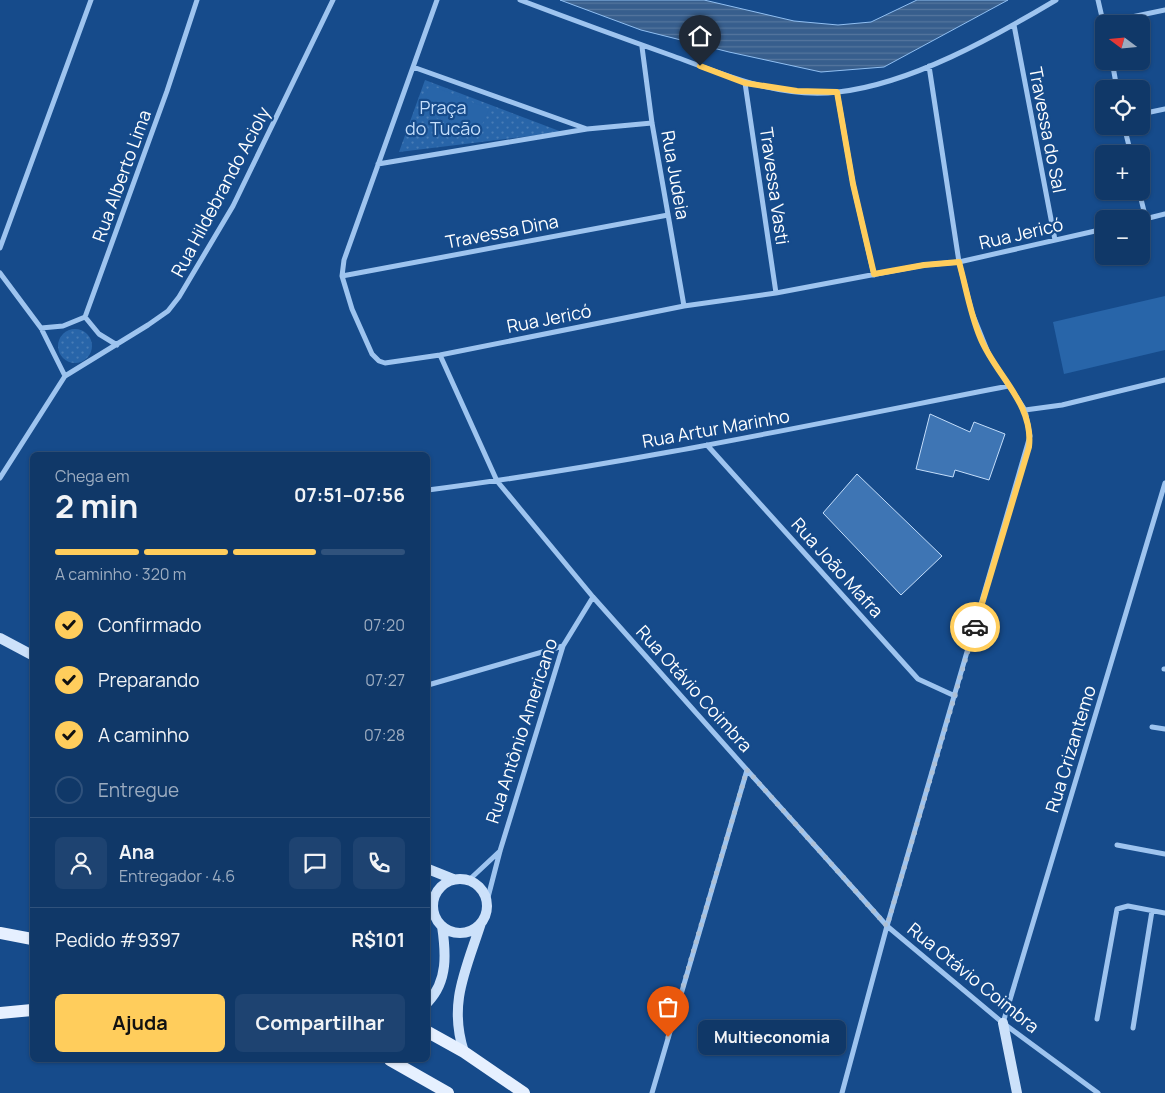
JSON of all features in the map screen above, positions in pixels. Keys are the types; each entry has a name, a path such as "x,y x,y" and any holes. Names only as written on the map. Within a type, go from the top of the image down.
{"main road":[{"path":"0,933 30,939"},
{"path":"0,1013 30,1010"},
{"path":"430,1033 464,1052 524,1093"},
{"path":"394,1062 448,1093"}],"street":[{"path":"0,248 91,0"},
{"name":"Rua Alberto Lima","path":"85,316 167,91 197,0"},
{"name":"Rua Hildebrando Acioly","path":"65,376 117,345 168,311 191,279 233,206 333,0"},
{"name":"Rua Jericó","path":"437,0 349,241 342,276 352,309 372,354 379,361 385,363 440,355 684,306 776,293 924,265 959,262 1095,230"},
{"path":"520,0 642,47 745,83 797,91 837,92 890,81 929,66 1014,25 1056,0"},
{"path":"1098,0 1101,15"},
{"path":"1144,15 1165,10"},
{"name":"Travessa do Sal","path":"1014,25 1054,240"},
{"name":"Rua Judeia","path":"642,47 652,123 684,306"},
{"path":"842,1093 887,926 1029,447 1029,423 1025,410 1008,386 980,337 959,262 929,66"},
{"path":"413,67 587,129"},
{"name":"Travessa Vasti","path":"745,83 776,293"},
{"path":"837,92 853,184 874,274"},
{"path":"1150,112 1165,109"},
{"path":"378,164 587,129 652,123"},
{"path":"1150,217 1165,214"},
{"name":"Travessa Dina","path":"342,276 668,215"},
{"path":"0,273 41,328 65,376 0,478"},
{"path":"41,328 63,326 85,316 99,334 117,345"},
{"name":"Rua Otávio Coimbra","path":"440,355 496,481 593,597 747,770 887,926 1003,1023 1098,1093"},
{"path":"1025,410 1062,405 1165,380"},
{"name":"Rua Artur Marinho","path":"430,490 496,481 707,445 1008,386"},
{"name":"Rua João Mafra","path":"707,445 918,679 955,696"},
{"name":"Rua Crizantemo","path":"1003,1023 1165,483"},
{"name":"Rua Antônio Americano","path":"486,906 500,851 563,646 593,597"},
{"path":"0,638 30,651"},
{"path":"430,684 563,646"},
{"path":"1152,727 1165,729"},
{"path":"652,1093 747,770"},
{"path":"1118,845 1165,854"},
{"name":"Rua Antônio Americano","path":"469,880 500,851"},
{"path":"430,870 453,879 469,880 482,890 486,906 459,990 457,1026 464,1052"},
{"path":"433,903 439,888 453,879"},
{"path":"430,895 437,920 450,931 467,931 481,921"},
{"path":"1097,1019 1117,909 1128,906 1165,913"},
{"path":"1133,1028 1152,910"},
{"path":"430,999 440,982 444,967 446,954 442,926"},
{"path":"1003,1023 1017,1093"}],"green space":[{"name":"Praça do Tucão","path":"425,80 562,132 399,152"},
{"path":"430,85 489,109 478,134 420,111"},
{"path":"1165,296 1165,350 1064,374 1053,322"},
{"path":"75,329 87,334 92,346 87,358 75,363 63,358 58,346 63,334"}],"shaded area":[{"path":"560,0 704,0 794,21 838,25 871,22 917,0 1008,0 884,67 821,72 641,30"}],"building":[{"path":"930,414 970,432 974,422 1005,434 989,480 955,470 953,477 916,469"},
{"path":"857,474 942,556 901,595 823,513"}],"way so far":[{"path":"668,1037 747,770 887,926 975,627"}],"place":[{"name":"Multieconomia","path":"668,1037"}],"route":[{"path":"700,66 745,83 797,91 837,92 853,184 874,274 924,265 959,262 980,337 998,371 1025,410 1030,436 1029,447 975,627"}]}
